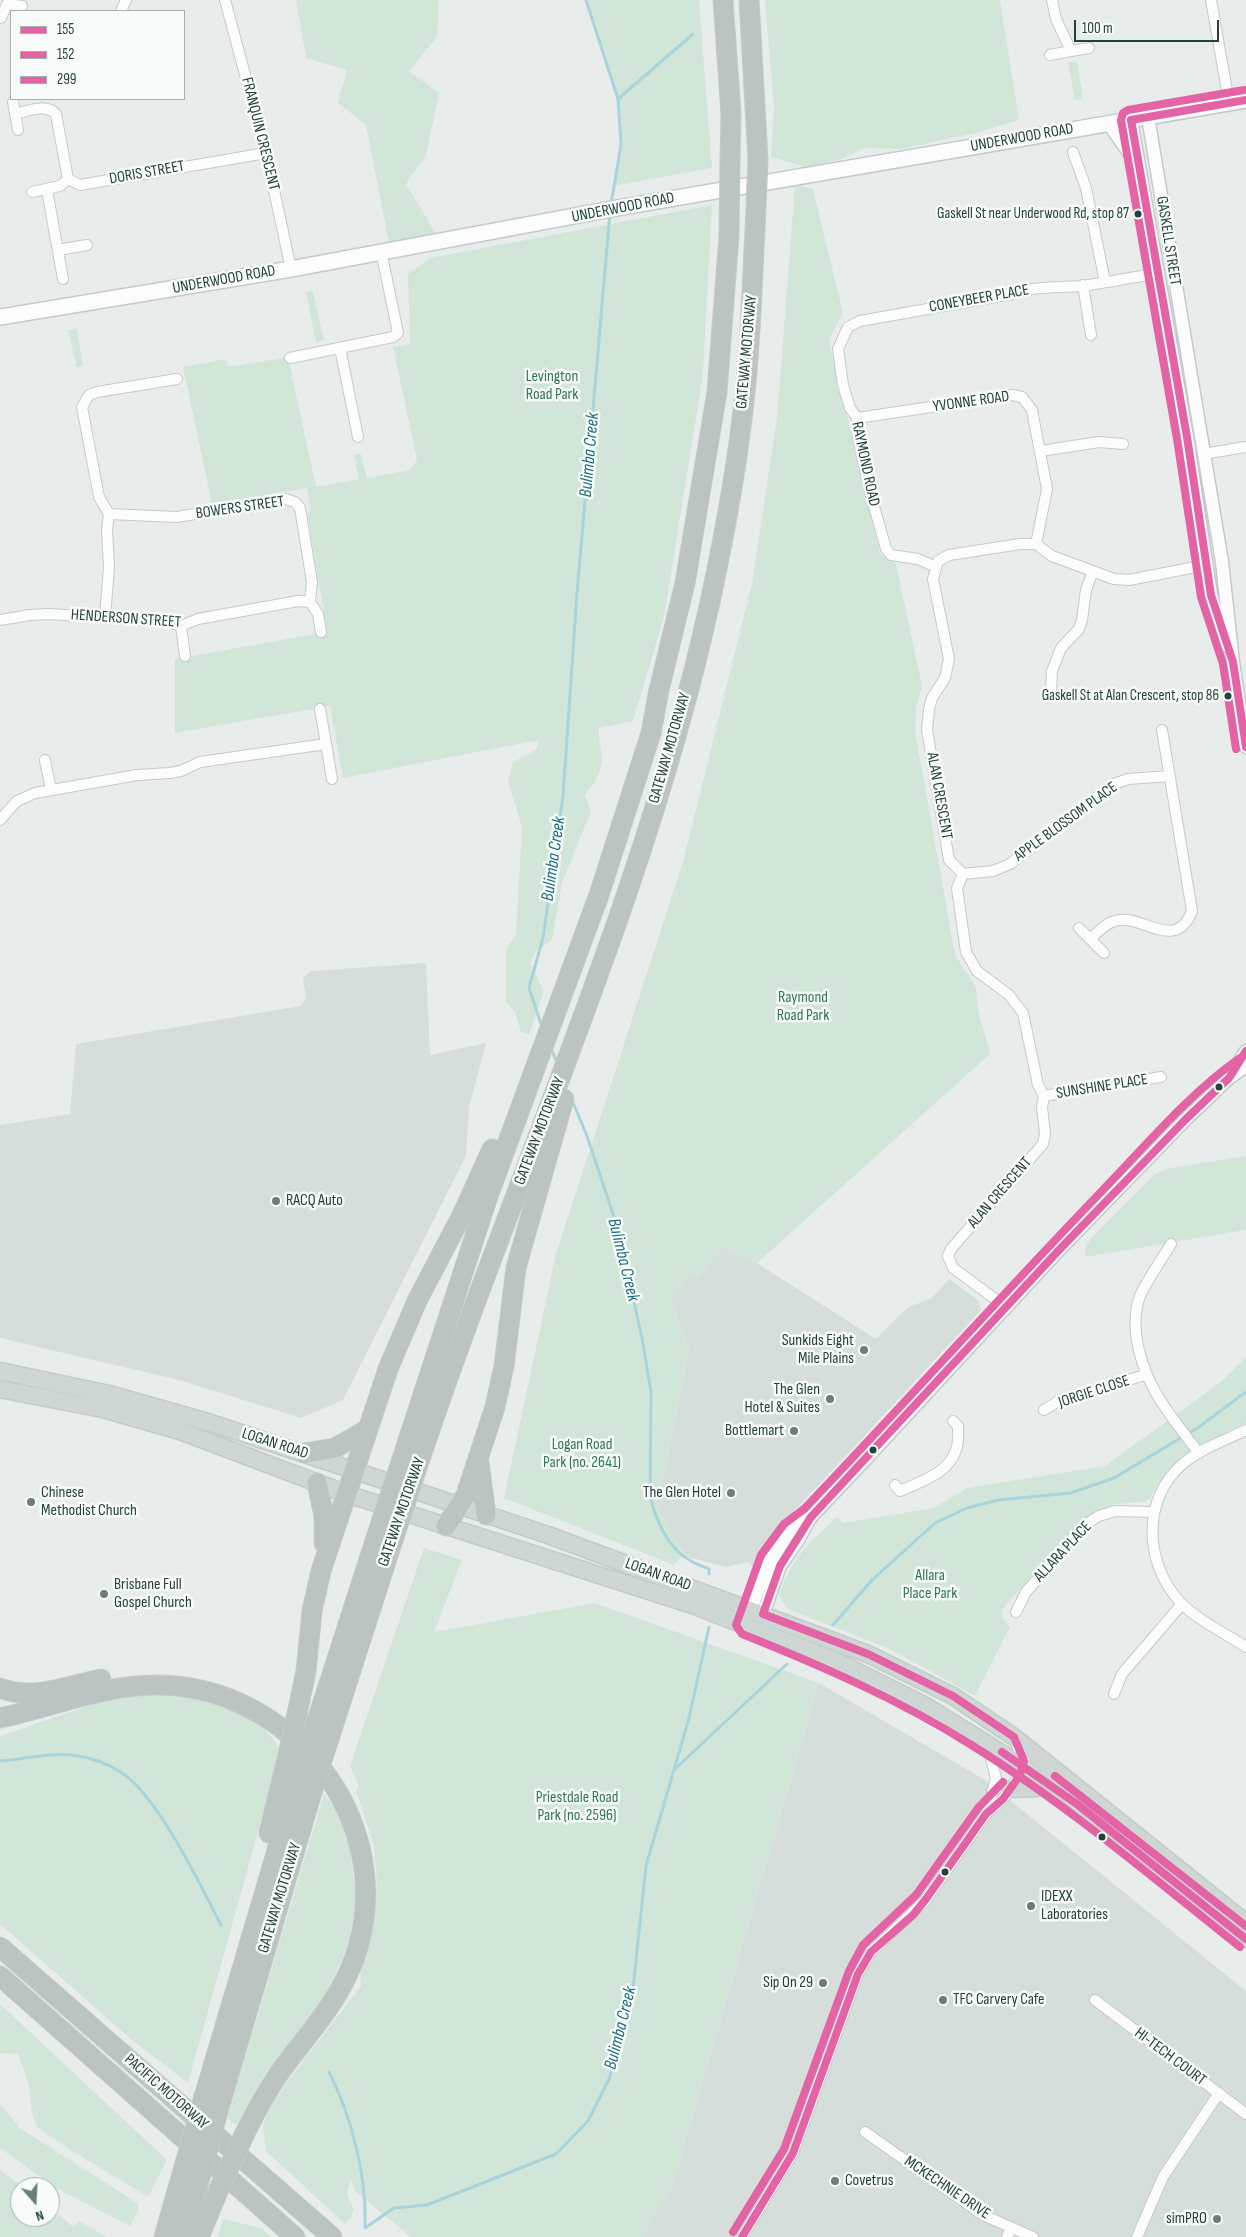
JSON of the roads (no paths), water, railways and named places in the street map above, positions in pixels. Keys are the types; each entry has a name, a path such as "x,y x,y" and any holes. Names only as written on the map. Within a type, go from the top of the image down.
{"highway":[{"name":"GATEWAY MOTORWAY","path":"163,2233 265,1888 295,1761 313,1733 385,1538 410,1462 488,1196 532,1059 557,1006 599,895 651,733 659,690 685,583 717,392 729,236 731,114 724,0"},
{"name":"GATEWAY MOTORWAY","path":"410,1462 560,1095 570,1050 618,918 667,766 709,604 725,526 745,393 756,230 758,159 749,0"},
{"path":"295,1761 296,1719 306,1671 312,1611 327,1552 368,1429 396,1349 487,1163 532,1059"},
{"path":"446,1526 468,1492 501,1384 513,1289 523,1238 560,1095"},
{"path":"304,1453 335,1448 368,1429"},
{"path":"478,1460 482,1472 486,1515"},
{"path":"317,1483 324,1516 323,1541 327,1552"},
{"name":"GATEWAY MOTORWAY","path":"183,2237 218,2111 326,1748 385,1538"},
{"path":"0,1688 13,1692 33,1694 115,1677 168,1675 199,1680 242,1695 252,1700 264,1716 310,1753 339,1791 350,1814 364,1870 365,1904 358,1947 341,1989 265,2094 219,2189 199,2237"},
{"path":"0,1718 102,1692 157,1685 216,1695 264,1716"},
{"name":"PACIFIC MOTORWAY","path":"0,1947 332,2237"},
{"name":"PACIFIC MOTORWAY","path":"0,1976 296,2237"}],"main road":[{"name":"UNDERWOOD ROAD","path":"0,317 291,269 617,208 1246,100"},
{"name":"LOGAN ROAD","path":"0,1371 145,1403 304,1453 728,1600 895,1666 953,1696 1014,1737 1246,1923"},
{"name":"LOGAN ROAD","path":"0,1389 72,1402 132,1416 212,1442 347,1494 692,1605 860,1672 926,1706 987,1742 1049,1784 1246,1940"},
{"path":"751,1627 757,1611"},
{"path":"1010,1789 1037,1788 1049,1784"}],"street":[{"name":"FRANQUIN CRESCENT","path":"225,0 266,152 291,269"},
{"path":"1052,0 1056,19 1071,51"},
{"path":"1211,0 1229,102"},
{"path":"1,18 6,2 22,6"},
{"path":"1050,55 1089,48"},
{"path":"13,102 18,130"},
{"path":"15,114 45,108 51,109 56,114 68,179 60,186 32,192"},
{"name":"GASKELL STREET","path":"1148,117 1222,562 1233,662 1246,747"},
{"name":"GASKELL STREET","path":"1131,120 1138,167 1159,273 1206,565 1216,617 1233,662"},
{"name":"GASKELL STREET","path":"1109,124 1138,167"},
{"name":"DORIS STREET","path":"68,179 80,184 266,152"},
{"path":"1074,152 1086,188 1105,282"},
{"path":"47,190 63,279"},
{"path":"58,250 87,245"},
{"path":"290,358 393,337 398,333 381,251"},
{"name":"CONEYBEER PLACE","path":"848,327 860,320 1012,294 1031,288 1083,286 1172,270"},
{"path":"1083,286 1091,335"},
{"name":"RAYMOND ROAD","path":"848,327 838,349 843,385 850,408 857,418 857,432 870,492 886,549 891,555 918,559 936,567"},
{"path":"340,348 358,437"},
{"path":"105,618 109,567 107,530 109,514 99,497 82,407 86,399 97,392 177,380"},
{"name":"YVONNE ROAD","path":"857,418 1012,395 1022,397 1028,403 1041,451 1046,490 1036,544"},
{"path":"1041,451 1099,442 1123,444"},
{"path":"1190,457 1246,447"},
{"name":"BOWERS STREET","path":"109,514 177,517 290,500 300,508 312,582 310,602 315,606 318,614 321,632"},
{"path":"936,567 938,561 949,555 1020,544 1036,544 1052,556 1114,579 1129,580 1222,562"},
{"name":"ALAN CRESCENT","path":"936,567 933,579 949,659 945,678 932,698 927,730 949,860 963,874 957,888 966,952 977,971 1009,995 1023,1013 1038,1085 1044,1096 1042,1107 1045,1134 1043,1144 951,1249 948,1256 949,1264 962,1276 1006,1307"},
{"path":"1051,693 1052,671 1061,648 1079,629 1086,590 1093,571"},
{"name":"HENDERSON STREET","path":"0,620 30,615 166,621 181,626 198,619 298,601 310,602"},
{"path":"181,626 185,656"},
{"path":"320,709 332,779"},
{"path":"1090,939 1111,922 1118,920 1127,920 1162,931 1181,927 1188,920 1192,911 1162,730"},
{"path":"0,820 17,800 35,793 137,775 170,773 180,771 200,762 326,744"},
{"path":"45,760 51,790"},
{"name":"APPLE BLOSSOM PLACE","path":"963,874 993,871 1010,864 1114,784 1128,779 1170,776"},
{"path":"1079,928 1104,953"},
{"path":"1228,1078 1246,1051"},
{"path":"757,1611 757,1593 775,1551 791,1531 811,1517 1006,1307 1186,1119 1228,1078 1246,1066"},
{"name":"SUNSHINE PLACE","path":"1044,1096 1160,1077"},
{"path":"1172,1244 1140,1296 1136,1307 1137,1343 1145,1375 1170,1415 1199,1453"},
{"name":"JORGIE CLOSE","path":"1044,1410 1060,1400 1145,1375"},
{"path":"895,1485 900,1491 936,1474 954,1456 957,1448 958,1426 953,1422"},
{"path":"1246,1430 1199,1453 1185,1462 1174,1473 1164,1488 1153,1512 1152,1528 1156,1562 1162,1577 1182,1604 1246,1647"},
{"name":"ALLARA PLACE","path":"1016,1612 1026,1592 1084,1525 1099,1516 1115,1511 1153,1512"},
{"path":"757,1611 780,1566 811,1517"},
{"path":"728,1600 743,1599 757,1593"},
{"path":"1114,1694 1122,1674 1182,1604"},
{"path":"742,2237 793,2153 858,1974 871,1952 924,1902 986,1814 1010,1789 1024,1767 1023,1757 1014,1737"},
{"path":"986,1814 996,1778 987,1742"},
{"name":"HI-TECH COURT","path":"1095,2000 1246,2114"},
{"path":"1137,2237 1163,2177 1219,2093"},
{"name":"MCKECHNIE DRIVE","path":"865,2132 1009,2232 1033,2237"}],"waterway":[{"name":"Bulimba Creek","path":"586,0 618,99 621,144 611,205"},
{"path":"618,99 693,34"},
{"name":"Bulimba Creek","path":"542,1027 529,988 543,938 563,796 577,593 610,213"},
{"name":"Bulimba Creek","path":"550,1047 558,1064"},
{"name":"Bulimba Creek","path":"572,1100 587,1136 617,1226 642,1338 651,1392 650,1495 652,1504 659,1523 669,1541 683,1556 709,1569 709,1574"},
{"path":"833,1625 872,1580 935,1523 967,1508 998,1500 1071,1493 1114,1478 1199,1427 1246,1392"},
{"name":"Bulimba Creek","path":"365,2228 394,2208 427,2205 556,2154 588,2121 609,2079 632,1998 646,1866 689,1718 709,1627"},
{"path":"675,1769 787,1664"},
{"path":"0,1761 63,1754 98,1761 122,1773 135,1784 163,1820 221,1925"},
{"path":"329,2072 345,2108 361,2168 365,2227"}],"place":[{"name":"Gaskell St near Underwood Rd, stop 87","path":"1138,214"},
{"name":"Gaskell St at Alan Crescent, stop 86","path":"1228,696"},
{"name":"RACQ Auto","path":"276,1201"},
{"name":"Sunkids Eight Mile Plains","path":"864,1350"},
{"name":"The Glen Hotel & Suites","path":"830,1399"},
{"name":"Bottlemart","path":"794,1431"},
{"name":"The Glen Hotel","path":"731,1493"},
{"name":"Chinese Methodist Church","path":"31,1502"},
{"name":"Brisbane Full Gospel Church","path":"104,1594"},
{"name":"IDEXX Laboratories","path":"1031,1906"},
{"name":"Sip On 29","path":"823,1983"},
{"name":"TFC Carvery Cafe","path":"943,2000"},
{"name":"Covetrus","path":"835,2181"},
{"name":"simPRO","path":"1217,2219"}],"park label":[{"name":"Levington Road Park","path":"552,386"},
{"name":"Raymond Road Park","path":"803,1007"},
{"name":"Logan Road Park (no. 2641)","path":"582,1454"},
{"name":"Allara Place Park","path":"930,1585"},
{"name":"Priestdale Road Park (no. 2596)","path":"577,1807"}]}
